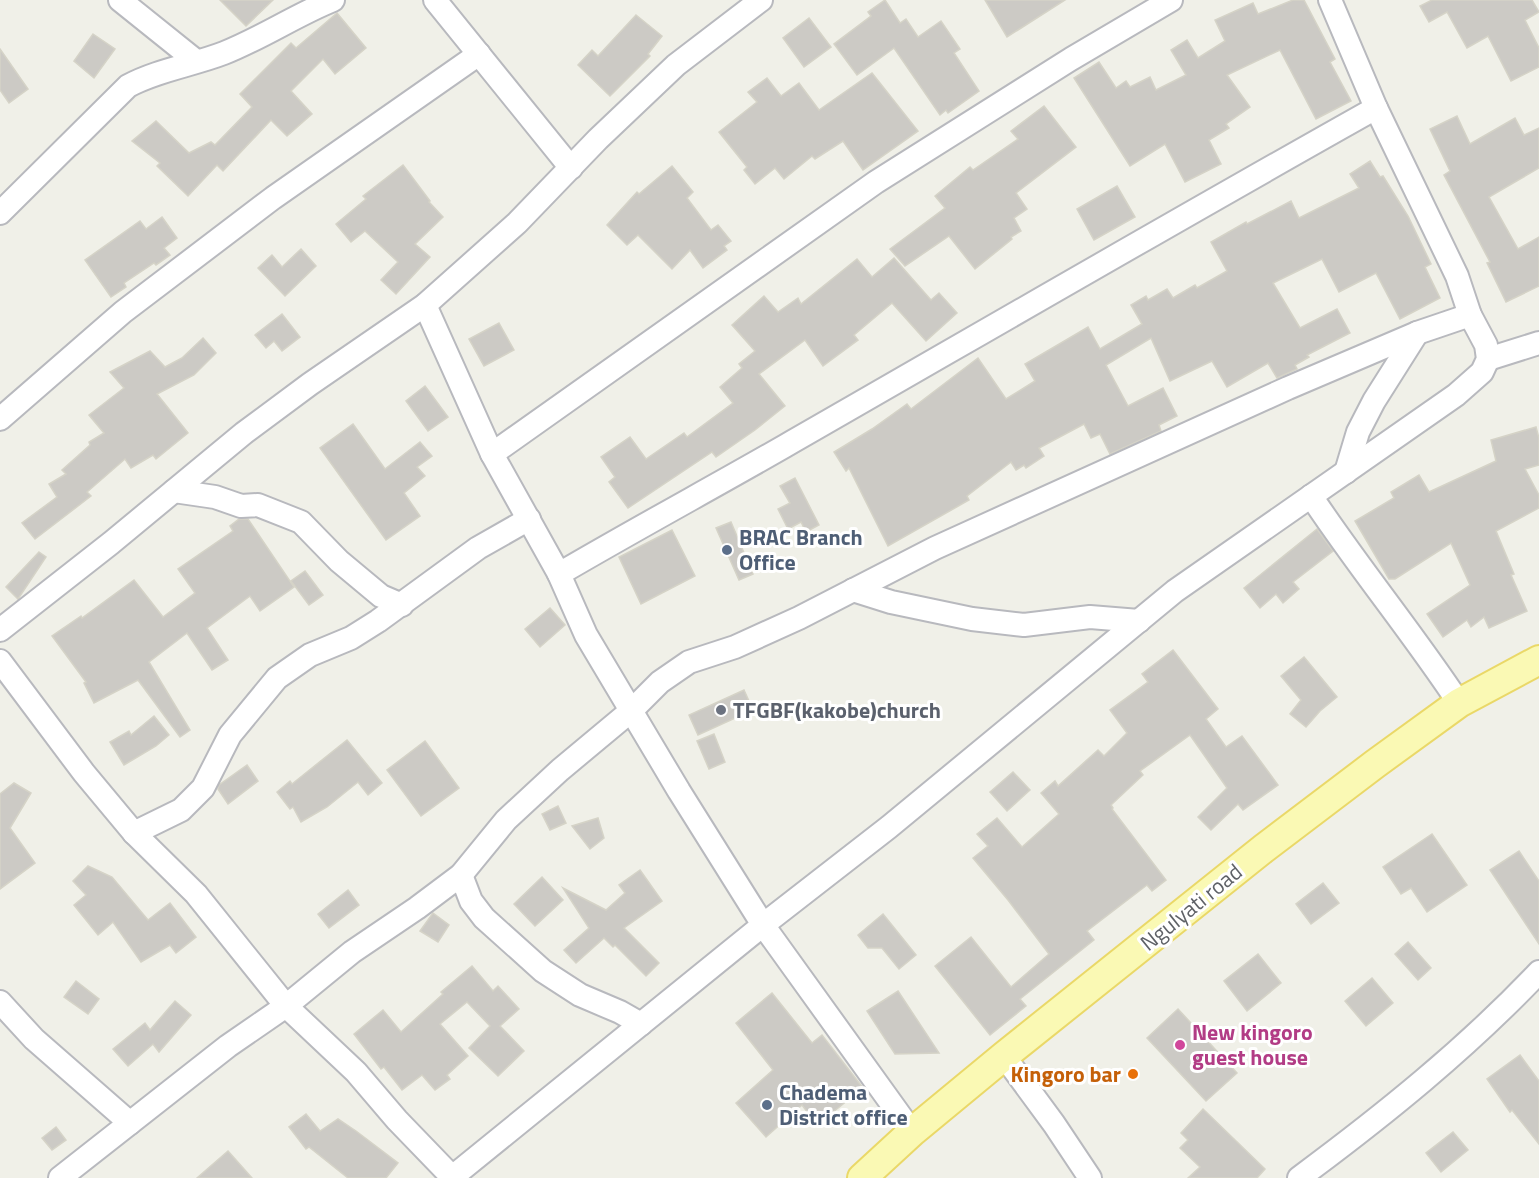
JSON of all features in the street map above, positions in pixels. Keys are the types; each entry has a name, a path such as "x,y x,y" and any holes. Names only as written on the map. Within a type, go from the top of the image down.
{"main road":[{"name":"Ngulyati road","path":"862,1178 912,1132 1004,1056 1263,849 1459,703 1539,660"}],"street":[{"path":"120,0 196,62"},
{"path":"3,204 128,86 145,77 225,52 305,11 333,0"},
{"path":"435,0 571,168"},
{"path":"0,630 244,433 310,384 425,305 518,224 571,168 676,65 761,0"},
{"path":"492,454 876,182 1071,59 1171,0"},
{"path":"0,661 84,772 134,833 196,894 286,1006 356,1072 397,1120 452,1178 764,925 889,827 1175,591 1455,395 1482,372 1488,359 1486,345 1470,315 1457,276 1376,108 1330,0"},
{"path":"0,419 123,312 254,213 479,54"},
{"path":"559,574 1376,108"},
{"path":"425,305 492,454 559,574 586,635 679,791 764,925 912,1132"},
{"path":"60,1178 228,1046 286,1006 352,952 461,875 506,820 560,770 632,710 660,682 689,662 735,647 799,618 935,548 1288,388 1417,333 1470,315"},
{"path":"1346,472 1358,432 1374,401 1417,333"},
{"path":"1488,359 1539,343"},
{"path":"174,491 215,497 241,506 258,505 301,522 332,555 381,596 402,605"},
{"path":"1311,496 1344,546 1419,644 1459,703"},
{"path":"134,833 181,810 203,788 230,735 276,678 310,655 351,638 402,605 478,548 529,519"},
{"path":"853,590 891,602 972,618 1024,625 1090,617 1139,621"},
{"path":"461,875 471,901 484,918 543,971 580,995 620,1012 641,1024"},
{"path":"1299,1178 1368,1127 1442,1066 1539,972"},
{"path":"0,1002 34,1039 130,1123"},
{"path":"1004,1056 1090,1178"}],"building":[{"path":"220,0 273,0 246,26"},
{"path":"885,0 900,23 906,19 918,37 941,21 960,49 954,53 979,91 948,113 946,110 940,115 894,48 857,75 834,44 871,16 868,12"},
{"path":"985,0 1065,0 1007,37"},
{"path":"1293,0 1304,0 1335,59 1330,62 1351,101 1316,119 1280,50 1227,75 1250,107 1226,124 1229,128 1209,140 1221,164 1185,182 1165,144 1130,166 1074,78 1099,62 1116,88 1126,81 1130,87 1150,77 1156,90 1186,75 1171,50 1187,40 1198,58 1225,41 1215,20 1253,3 1258,14"},
{"path":"1432,0 1532,0 1539,12 1525,20 1539,48 1539,67 1511,81 1488,36 1467,48 1447,12 1429,22 1420,6"},
{"path":"337,13 366,48 335,74 323,59 291,91 312,114 287,136 271,120 223,171 217,165 188,196 157,166 160,163 132,141 156,121 189,153 211,142 215,145 252,107 240,94 291,43 296,48"},
{"path":"636,15 662,36 648,54 650,56 610,96 578,65 592,50 598,56"},
{"path":"809,18 831,47 804,67 783,38"},
{"path":"93,34 115,49 94,78 74,61"},
{"path":"0,49 28,89 9,103 0,90"},
{"path":"872,73 918,131 863,170 843,141 815,159 812,156 784,179 775,168 755,184 744,170 747,167 719,132 757,102 748,92 767,78 781,96 799,83 819,110"},
{"path":"1044,106 1076,147 1016,193 1027,209 1014,218 1021,231 975,269 949,236 905,266 890,249 945,208 935,196 970,167 973,170 1018,139 1011,131"},
{"path":"1457,116 1470,144 1515,118 1524,135 1539,128 1539,168 1489,197 1518,249 1539,237 1539,286 1506,302 1487,263 1490,262 1444,175 1450,171 1430,129"},
{"path":"1370,161 1380,177 1383,176 1408,216 1431,264 1425,267 1440,298 1400,319 1376,273 1339,292 1322,259 1273,283 1300,328 1337,309 1350,333 1307,355 1309,357 1295,365 1297,369 1277,378 1268,363 1227,387 1212,361 1170,381 1151,338 1106,365 1128,406 1163,388 1177,416 1159,425 1161,431 1110,454 1100,434 1091,438 1084,424 1039,448 1044,456 1026,468 1024,465 1016,470 1011,462 967,496 969,500 888,546 849,468 846,471 834,452 907,404 911,409 978,358 1006,399 1035,381 1025,364 1088,327 1100,349 1142,324 1131,305 1146,296 1148,300 1167,289 1173,298 1227,271 1211,242 1246,222 1247,224 1291,201 1299,218 1359,188 1350,174"},
{"path":"403,165 429,202 443,217 415,244 430,257 396,294 381,280 398,262 365,231 351,242 336,224 366,199 363,196"},
{"path":"672,166 693,192 687,198 711,230 718,225 731,241 724,246 727,250 703,268 690,250 672,269 638,235 627,245 607,225 637,192 639,194"},
{"path":"1117,186 1135,217 1094,240 1077,209"},
{"path":"162,217 177,238 164,248 170,255 124,283 126,287 111,297 85,260 140,221 146,229"},
{"path":"301,249 316,266 285,296 258,268 272,255 282,267"},
{"path":"894,258 931,300 939,293 957,313 926,341 892,303 854,335 858,340 823,366 805,340 759,374 785,406 716,457 712,452 628,508 609,482 615,477 601,457 630,437 646,459 684,433 687,437 733,403 720,387 742,368 739,364 755,351 732,325 764,296 778,312 798,298 801,304 857,259 872,277"},
{"path":"282,314 300,337 282,351 274,341 266,348 255,335"},
{"path":"499,323 514,350 484,366 469,339"},
{"path":"203,338 216,353 194,375 157,394 188,433 156,459 153,455 131,468 125,459 87,492 91,496 35,539 22,523 57,497 49,484 66,474 62,470 90,445 89,442 104,433 89,415 124,388 110,372 150,351 165,367 182,358"},
{"path":"425,386 448,417 428,431 406,401"},
{"path":"353,424 385,469 420,442 432,456 417,467 425,476 404,493 420,516 386,540 320,448"},
{"path":"1536,427 1539,438 1539,465 1525,469 1539,495 1539,508 1496,531 1514,574 1511,575 1527,611 1489,628 1484,617 1471,627 1467,620 1443,637 1427,614 1470,585 1451,543 1395,579 1389,579 1355,521 1394,498 1391,492 1419,475 1429,492 1496,461 1491,440"},
{"path":"795,478 819,525 806,532 801,522 788,529 778,509 790,503 780,486"},
{"path":"239,519 248,519 294,587 260,611 250,596 207,628 228,660 212,670 187,633 149,662 190,730 180,737 138,680 94,703 84,683 86,682 52,636 81,616 82,618 134,580 163,617 195,593 178,569 233,531 230,526"},
{"path":"731,522 753,574 739,580 716,528"},
{"path":"1317,529 1333,551 1293,582 1299,589 1283,603 1276,594 1260,608 1244,588"},
{"path":"672,530 695,576 641,604 619,557"},
{"path":"39,552 46,557 18,599 6,587"},
{"path":"305,571 323,595 309,605 291,581"},
{"path":"550,608 565,625 540,647 525,629"},
{"path":"1173,650 1218,709 1206,719 1226,747 1242,736 1278,785 1243,810 1238,804 1211,830 1198,817 1227,788 1190,735 1140,771 1143,775 1111,805 1166,880 1152,891 1147,885 1087,931 1094,940 1020,999 1026,1006 990,1035 935,966 971,937 1011,987 1049,954 973,858 988,846 977,834 997,818 1022,847 1059,814 1041,793 1055,781 1058,786 1098,750 1104,756 1127,733 1110,710 1148,682 1142,674"},
{"path":"1304,657 1337,697 1306,727 1290,714 1301,700 1281,676"},
{"path":"744,690 753,710 698,735 689,715"},
{"path":"154,716 169,735 156,746 124,765 110,742 129,731 131,735"},
{"path":"714,734 725,762 709,769 697,741"},
{"path":"347,740 382,783 368,795 358,782 327,807 301,822 293,807 290,809 277,792 290,781 292,784"},
{"path":"425,741 459,788 421,816 387,770"},
{"path":"247,765 258,781 228,804 218,789 219,785"},
{"path":"1013,772 1030,790 1007,811 990,792"},
{"path":"14,783 31,793 10,828 35,863 0,889 0,794"},
{"path":"558,806 566,823 550,830 542,814"},
{"path":"598,818 604,838 590,849 572,826"},
{"path":"1432,834 1467,885 1427,912 1411,888 1401,894 1383,867"},
{"path":"1519,851 1539,881 1539,944 1490,870"},
{"path":"88,866 112,877 148,920 170,903 196,937 176,953 170,945 141,962 113,922 98,935 74,905 86,895 73,881"},
{"path":"640,870 662,901 624,928 659,963 646,976 615,945 613,947 604,938 576,963 564,950 589,928 563,888 606,910 625,893 619,885"},
{"path":"542,877 563,900 535,926 514,904"},
{"path":"1323,883 1339,903 1311,924 1296,904"},
{"path":"348,890 359,905 329,928 318,914"},
{"path":"433,913 449,925 438,942 420,931"},
{"path":"883,914 916,955 899,969 882,948 868,948 858,935"},
{"path":"1408,942 1431,968 1418,980 1395,954"},
{"path":"1258,954 1281,983 1247,1011 1224,981"},
{"path":"472,966 493,991 498,986 519,1009 500,1026 524,1051 498,1076 469,1048 490,1026 467,1002 440,1024 468,1056 447,1075 450,1079 435,1090 422,1075 402,1090 384,1067 381,1069 354,1034 383,1010 401,1032 443,994 441,992"},
{"path":"1372,978 1393,1003 1366,1026 1345,1001"},
{"path":"76,981 99,999 88,1014 64,997"},
{"path":"898,991 939,1053 895,1054 867,1011"},
{"path":"772,993 812,1043 822,1035 863,1088 817,1125 802,1105 766,1137 736,1103 773,1070 736,1023"},
{"path":"175,1001 191,1015 159,1052 153,1044 128,1066 113,1049 145,1023 150,1030"},
{"path":"1178,1009 1237,1073 1206,1101 1147,1038"},
{"path":"1520,1055 1539,1081 1539,1144 1512,1110 1510,1112 1487,1079"},
{"path":"1203,1109 1265,1169 1257,1178 1188,1178 1200,1167 1180,1148 1188,1140 1181,1133"},
{"path":"306,1114 320,1131 338,1119 398,1163 386,1178 348,1178 309,1147 306,1149 289,1127"},
{"path":"56,1127 66,1140 52,1150 42,1138"},
{"path":"1453,1132 1468,1150 1441,1172 1426,1153"},
{"path":"228,1151 252,1178 197,1178"}],"place":[{"name":"BRAC Branch Office","path":"727,550"},
{"name":"TFGBF(kakobe)church","path":"721,710"},
{"name":"New kingoro guest house","path":"1180,1045"},
{"name":"Kingoro bar","path":"1133,1074"},
{"name":"Chadema District office","path":"767,1105"}]}
